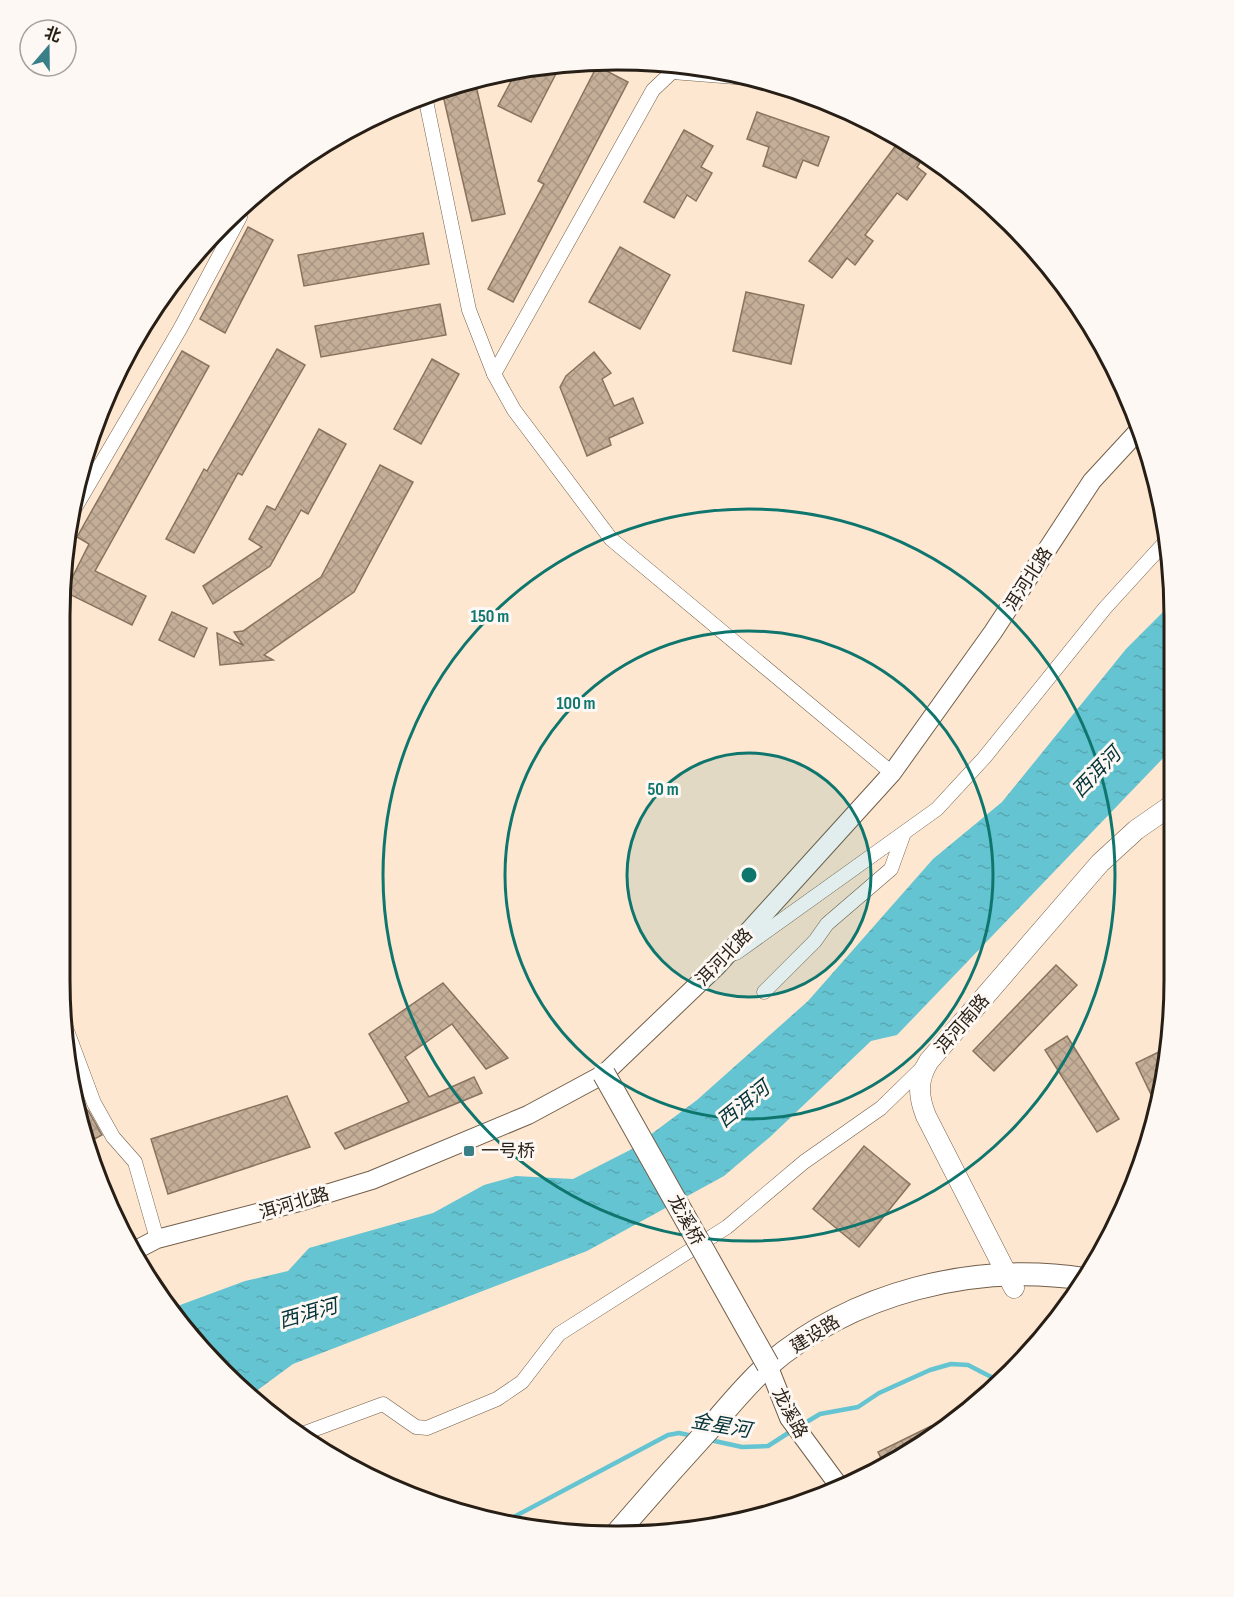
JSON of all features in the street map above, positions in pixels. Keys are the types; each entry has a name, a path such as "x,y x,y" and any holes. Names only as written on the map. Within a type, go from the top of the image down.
{"main road":[{"name":"洱河南路","path":"1011,1282 922,1106 920,1084 929,1061 1100,862 1136,830 1164,810"},
{"name":"龙溪桥","path":"604,1074 770,1372"},
{"name":"建设路","path":"624,1526 690,1460 770,1372 829,1324 886,1298 940,1282 1074,1279"},
{"name":"建设路","path":"1011,1282 1067,1290"},
{"name":"建设路","path":"641,1525 690,1460"}],"street":[{"path":"494,374 653,90 670,73"},
{"path":"428,105 469,310 494,374 514,410 611,539 892,773"},
{"path":"86,489 180,329 234,228"},
{"name":"洱河北路","path":"141,1248 158,1239 303,1201 372,1180 528,1115 604,1074 717,966 892,773 993,632 1092,481 1133,437"},
{"path":"717,966 937,809 984,759 1105,608 1159,549"},
{"path":"764,992 815,941 827,924 891,869 904,833"},
{"path":"75,1053 94,1103 113,1137 135,1162 158,1239"},
{"path":"309,1431 383,1404 416,1427 427,1428 497,1399 531,1373 559,1334 727,1227 804,1162 881,1108 929,1061"},
{"name":"龙溪路","path":"770,1372 789,1418 834,1481"}],"water":[{"name":"西洱河","path":"1164,611 1164,757 897,1035 871,1041 770,1137 724,1176 587,1251 293,1364 257,1391 206,1340 183,1313 178,1306 245,1281 288,1271 309,1248 433,1213 484,1185 516,1176 573,1179 630,1150 697,1100 808,1001 933,859 1002,802 1126,649"}],"building":[{"path":"594,71 606,71 628,82 513,302 488,289 544,184 538,181"},
{"path":"556,74 531,122 498,106 511,81"},
{"path":"477,89 505,214 472,221 444,99"},
{"path":"757,112 829,137 818,166 803,160 796,178 763,166 769,147 747,139"},
{"path":"684,130 713,146 701,167 712,173 696,201 687,195 674,218 644,202"},
{"path":"895,147 920,162 917,167 926,174 907,200 897,193 865,235 873,241 855,265 847,258 832,278 809,261"},
{"path":"248,227 273,240 225,333 200,319"},
{"path":"423,233 429,264 304,286 298,255"},
{"path":"620,247 670,275 640,329 589,302"},
{"path":"746,292 804,305 791,364 733,351"},
{"path":"440,304 446,335 321,357 315,326"},
{"path":"277,349 305,365 242,475 238,473 194,553 166,539 204,469 207,471"},
{"path":"182,351 209,366 95,571 146,596 132,625 71,595 72,577 89,544 77,537"},
{"path":"594,352 611,373 602,379 614,406 633,398 643,423 609,438 611,445 587,456 560,387 566,376"},
{"path":"432,359 459,374 421,444 394,429"},
{"path":"319,429 346,444 308,514 301,510 270,566 213,604 203,586 262,547 249,539 267,506 275,510"},
{"path":"380,465 413,482 354,592 264,655 273,660 220,665 217,633 243,645 234,632 243,631 321,577"},
{"path":"172,612 207,628 194,657 159,640"},
{"path":"1056,965 1077,985 994,1071 973,1051"},
{"path":"443,983 508,1058 486,1069 452,1024 405,1057 429,1097 474,1077 482,1093 345,1149 335,1133 409,1102 369,1034"},
{"path":"1067,1036 1119,1119 1097,1132 1045,1050"},
{"path":"1159,1052 1151,1095 1136,1063"},
{"path":"287,1096 310,1147 168,1194 151,1139"},
{"path":"86,1109 89,1112 102,1135 95,1139"},
{"path":"864,1146 910,1184 859,1247 813,1209"},
{"path":"931,1426 931,1427 881,1458 878,1452"}],"waterway":[{"name":"金星河","path":"800,1426 820,1414 858,1407 879,1393 930,1370 951,1364 968,1365 991,1377"},
{"name":"金星河","path":"710,1440 742,1447 768,1446 793,1430"},
{"name":"金星河","path":"514,1517 668,1435 679,1433 693,1436"}],"place":[{"name":"一号桥","path":"469,1151"}]}
